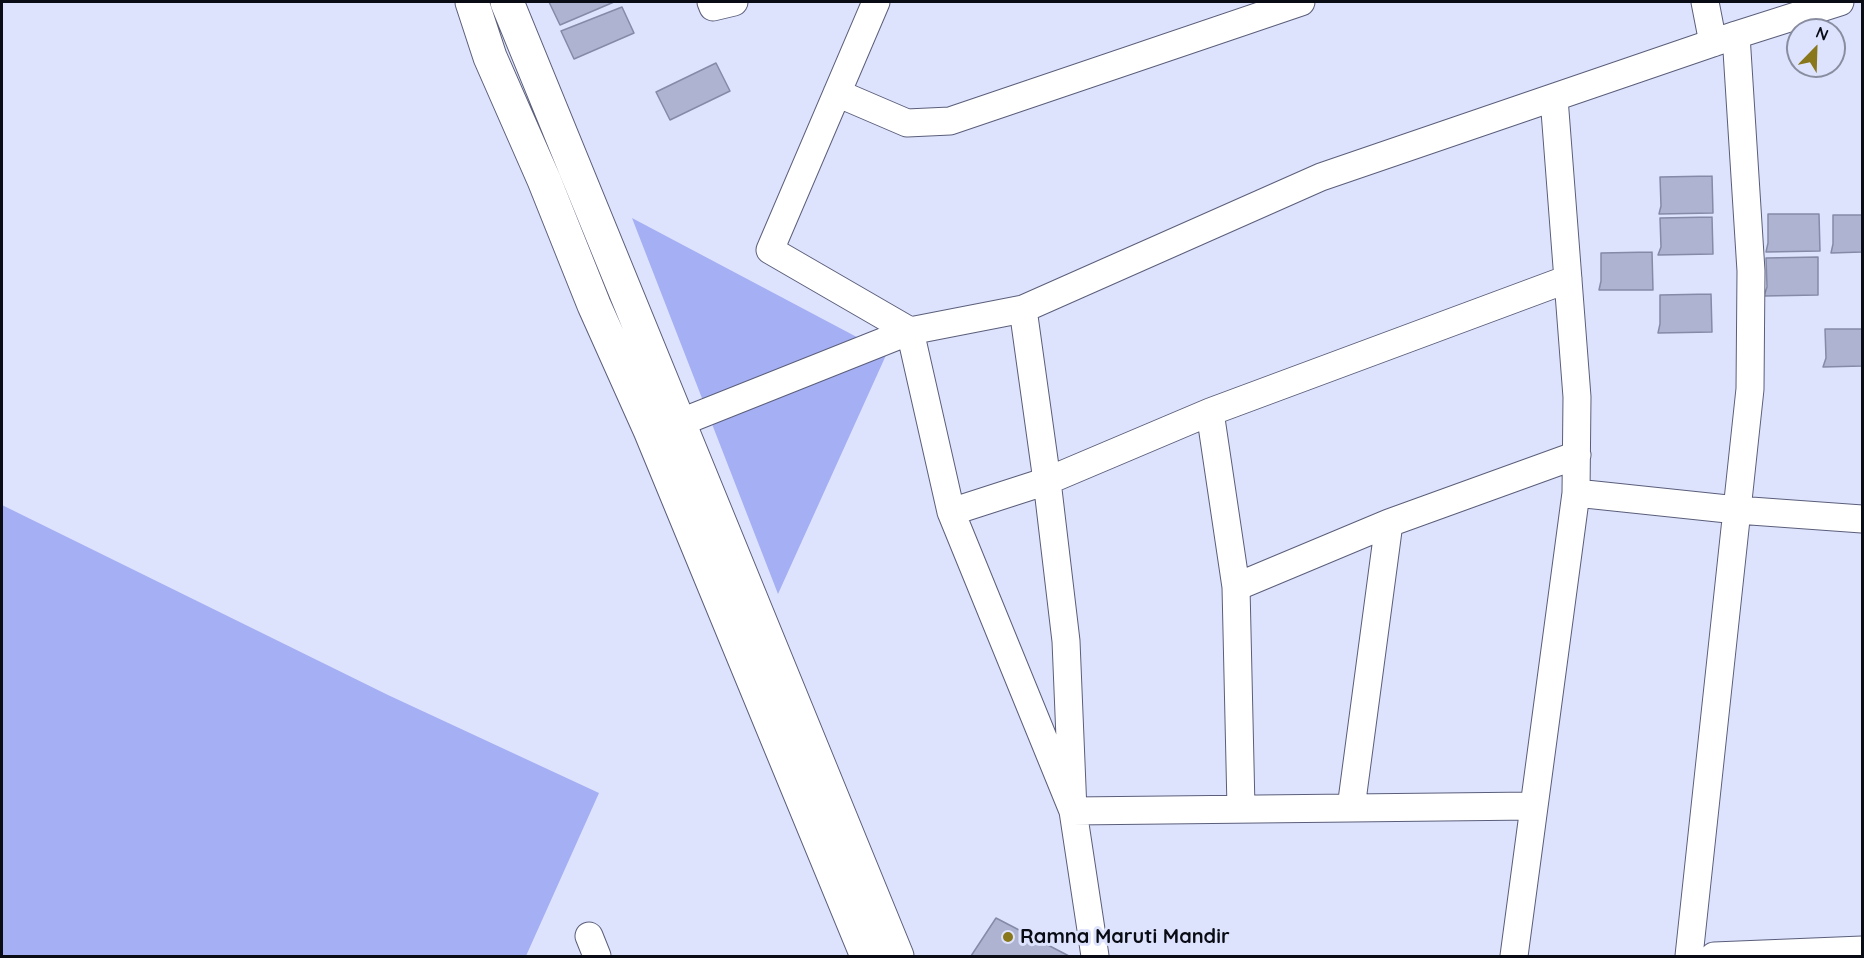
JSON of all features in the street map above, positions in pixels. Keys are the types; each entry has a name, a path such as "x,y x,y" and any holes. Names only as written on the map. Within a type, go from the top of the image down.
{"street":[{"path":"472,2 490,57 544,180 594,305 650,430 867,957"},
{"path":"507,2 897,957"},
{"path":"711,2 713,7 734,2"},
{"path":"876,2 770,250 910,331 951,512 1073,811"},
{"path":"837,93 907,123 950,121 1301,2"},
{"path":"1689,957 1750,389 1751,270 1724,39 1705,2"},
{"path":"679,423 910,331 1023,309 1321,177 1724,39 1840,2"},
{"path":"1514,957 1576,493 1578,397 1554,98"},
{"path":"951,512 1047,481 1210,412 1568,279"},
{"path":"1023,309 1047,481 1065,641 1073,811 1095,957"},
{"path":"1210,412 1236,588 1241,808"},
{"path":"1236,588 1389,523 1577,455"},
{"path":"1576,493 1737,510 1863,519"},
{"path":"1352,808 1389,523"},
{"path":"1073,811 1533,806"},
{"path":"1713,957 1863,950"}],"shaded area":[{"path":"632,218 887,353 778,594"},
{"path":"2,505 388,695 599,793 526,956 2,956"}],"building":[{"path":"549,2 614,2 560,25"},
{"path":"622,7 634,33 574,59 561,31"},
{"path":"716,63 730,91 670,120 656,92"},
{"path":"1712,176 1713,213 1659,214 1660,177"},
{"path":"1768,214 1819,214 1820,251 1766,252"},
{"path":"1833,215 1862,215 1862,252 1831,253"},
{"path":"1712,217 1713,254 1658,255 1661,247 1660,218"},
{"path":"1652,252 1653,290 1599,290 1601,253"},
{"path":"1818,257 1818,295 1764,296 1767,287 1766,258"},
{"path":"1711,294 1712,332 1658,333 1660,295"},
{"path":"1825,329 1862,329 1862,366 1823,367 1826,358"},
{"name":"Ramna Maruti Mandir","path":"996,918 1069,956 971,956"}],"place":[{"name":"Ramna Maruti Mandir","path":"1008,937"}]}
